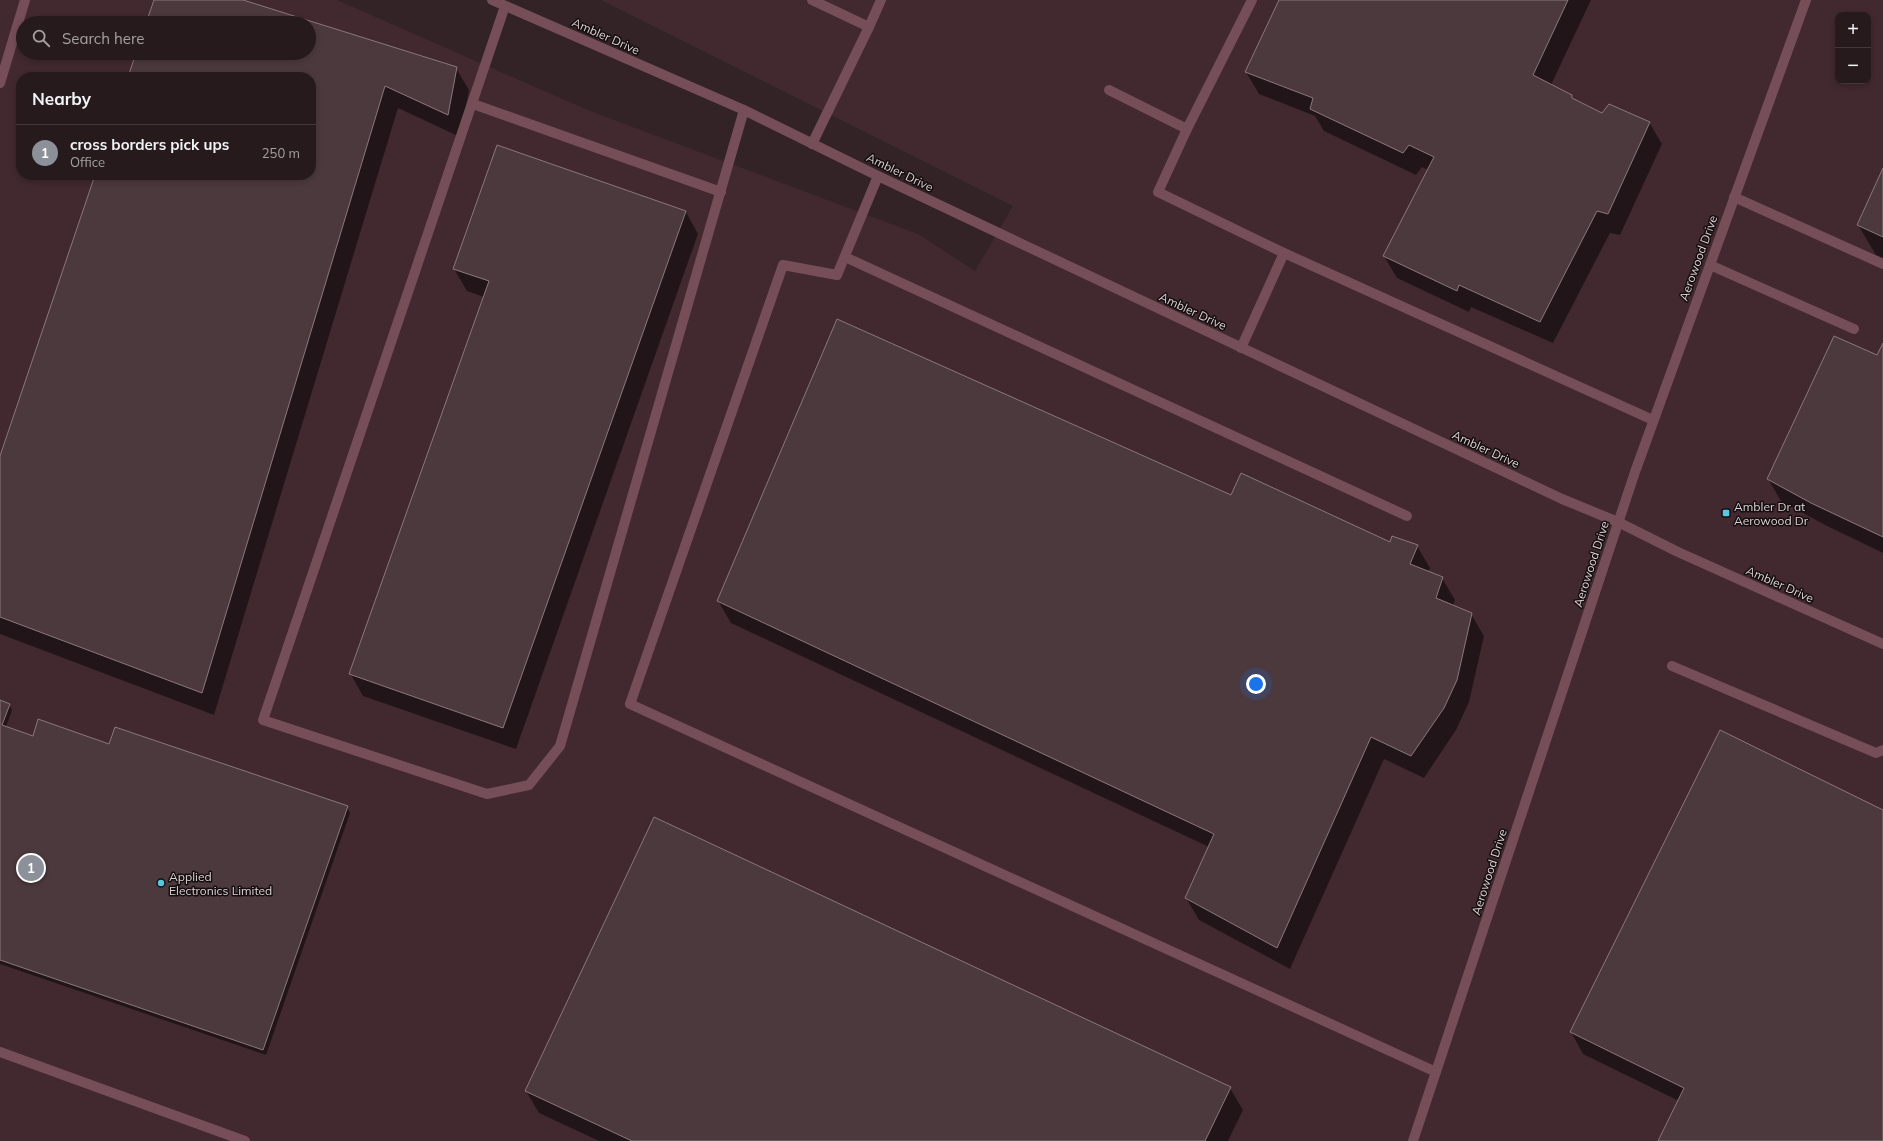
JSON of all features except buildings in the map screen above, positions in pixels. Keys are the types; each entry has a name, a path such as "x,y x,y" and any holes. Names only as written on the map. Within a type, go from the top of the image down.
{"street":[{"path":"20,16 25,0"},
{"name":"Ambler Drive","path":"492,0 744,110 878,176 1562,499 1618,522 1678,552 1883,644"},
{"path":"812,0 869,28"},
{"path":"812,144 869,28 881,0"},
{"path":"1252,0 1187,129 1158,192 1284,253 1653,420"},
{"name":"Aerowood Drive","path":"1413,1141 1653,420 1806,0"},
{"path":"505,6 263,720 487,794 529,785 560,746 744,110"},
{"path":"0,83 16,30"},
{"path":"1108,90 1187,129"},
{"path":"473,104 721,192"},
{"path":"878,176 837,275 783,265 630,704 1436,1072"},
{"path":"1734,197 1883,264"},
{"path":"1241,348 1284,253"},
{"path":"845,257 1407,516"},
{"path":"1710,265 1854,329"},
{"path":"1672,666 1876,753 1883,750"},
{"path":"0,1052 245,1141"}],"shaded area":[{"path":"0,0 337,0 590,111 918,234 975,271 1013,206 601,0 1883,0 1883,1141 0,1141"}],"place":[{"name":"Ambler Dr at Aerowood Dr","path":"1726,513"},
{"name":"cross borders pick ups","path":"31,868"},
{"name":"Applied Electronics Limited","path":"161,883"}]}
